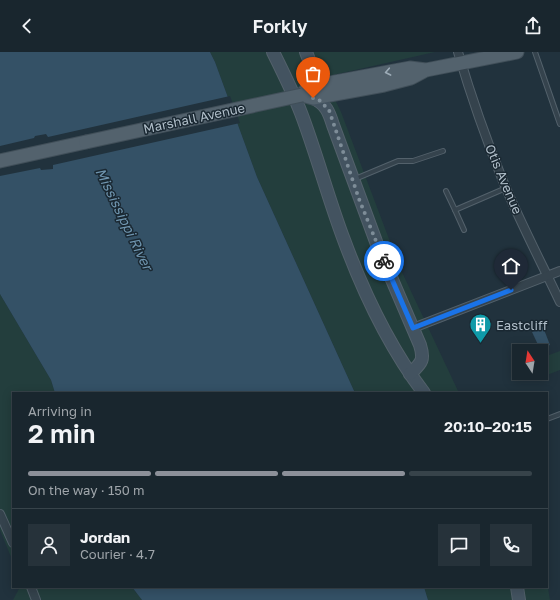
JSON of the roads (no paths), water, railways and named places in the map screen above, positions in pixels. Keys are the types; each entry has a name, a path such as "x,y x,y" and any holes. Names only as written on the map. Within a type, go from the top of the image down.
{"main road":[{"name":"Marshall Avenue","path":"0,161 308,93 333,89 410,68 426,70 460,58 517,52"}],"street":[{"path":"273,52 286,76 301,113 344,240 363,288 384,332 410,374 423,392"},
{"path":"306,52 314,70 322,81 333,89 329,110"},
{"name":"Otis Avenue","path":"460,58 480,120 506,188 560,302"},
{"path":"314,70 308,93 319,100 329,110 378,247 423,355 420,364 410,374"},
{"path":"413,328 560,271"},
{"path":"0,514 12,541"},
{"path":"31,588 36,600"},
{"path":"517,588 519,600"}],"lane":[{"path":"535,52 560,124"},
{"path":"353,180 398,162 413,161 443,151"},
{"path":"455,210 506,188"},
{"path":"446,191 464,230"},
{"path":"548,419 560,414"}],"water":[{"name":"Mississippi River","path":"0,52 210,52 257,177 355,392 55,392 51,380 0,294"},
{"path":"543,327 550,345 538,344 532,332"},
{"path":"133,588 424,588 428,600 142,600"}],"place":[{"name":"Eastcliff","path":"481,344"}]}
